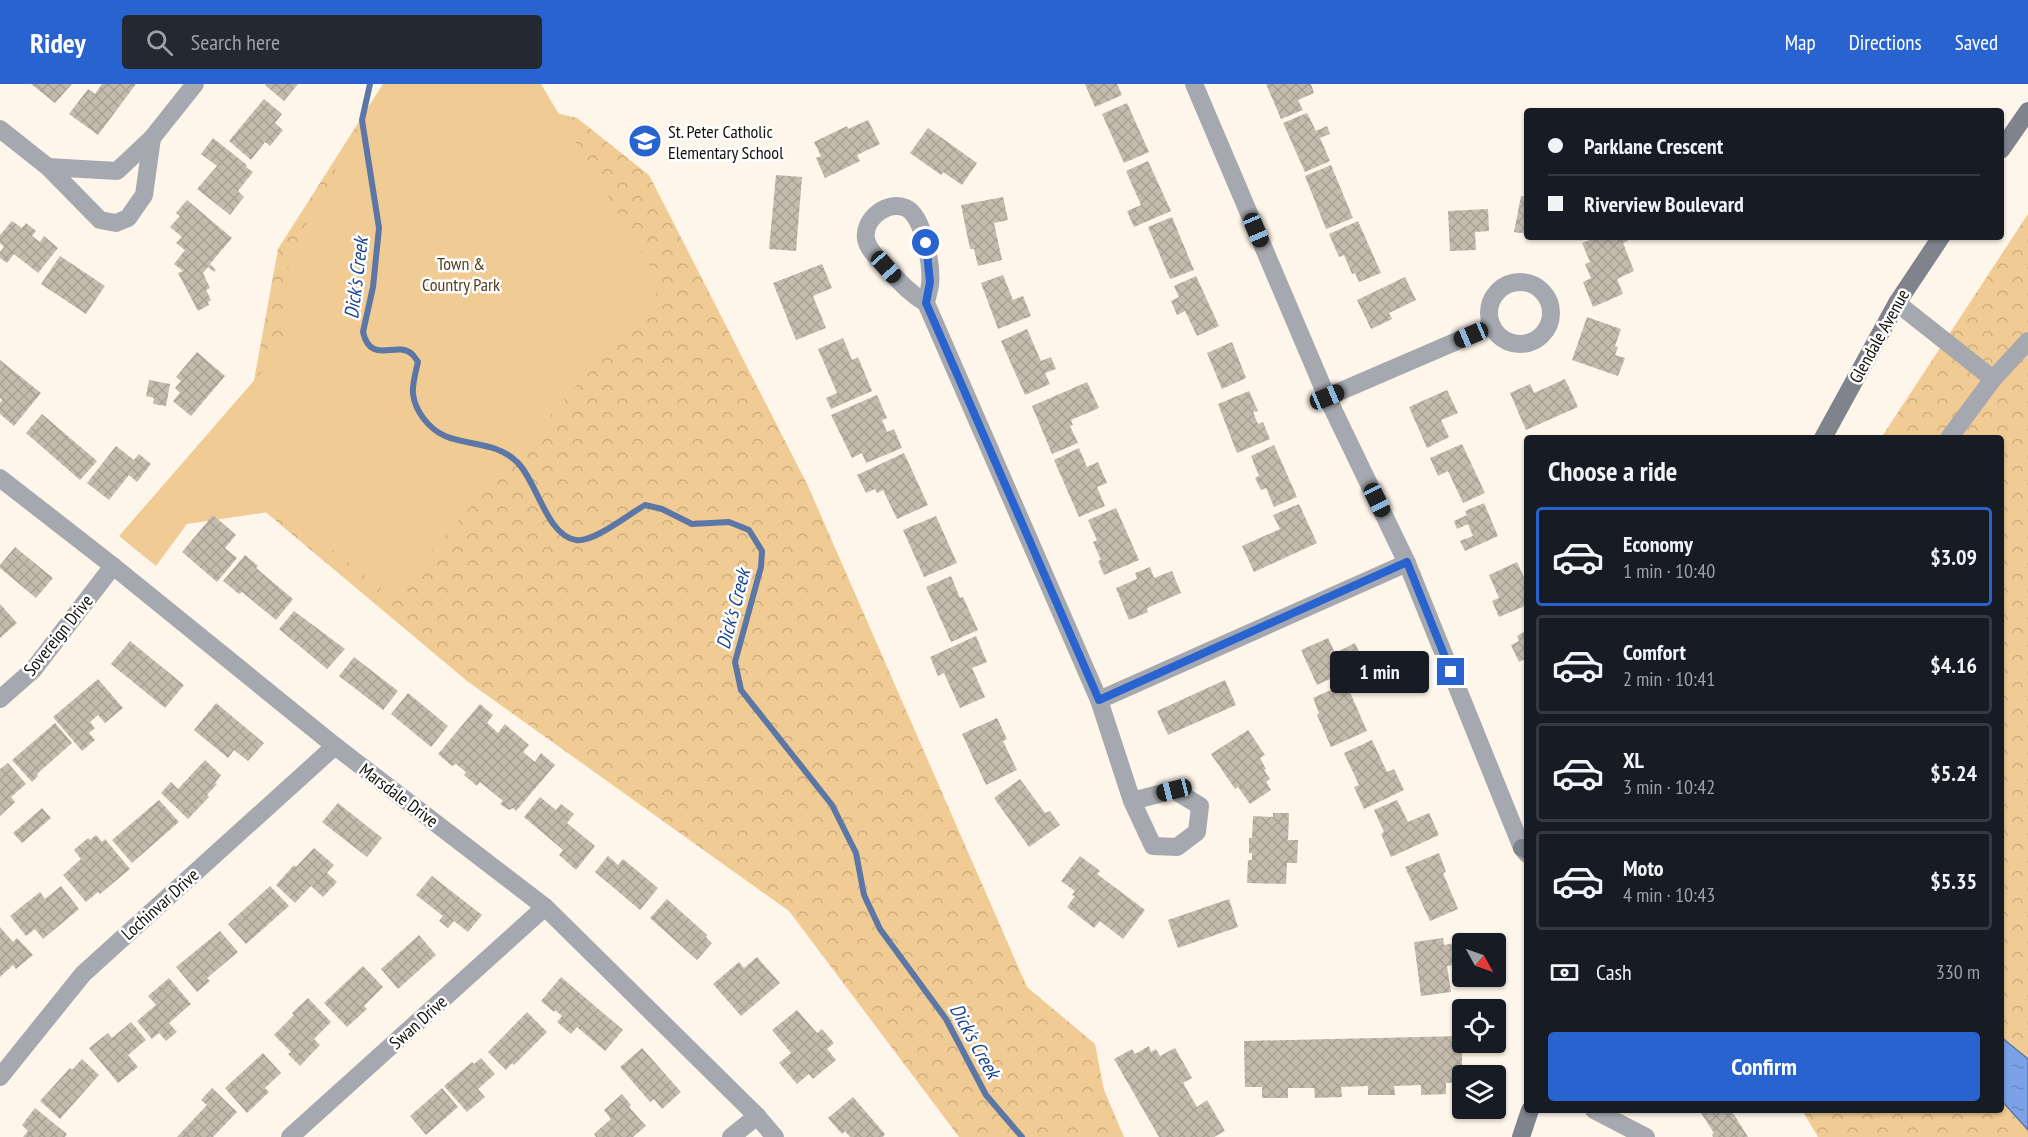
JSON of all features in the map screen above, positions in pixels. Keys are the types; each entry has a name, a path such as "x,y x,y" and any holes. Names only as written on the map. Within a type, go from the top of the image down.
{"main road":[{"path":"2004,146 2028,111"},
{"name":"Glendale Avenue","path":"1825,435 1897,303 1939,240"},
{"path":"1521,1137 1529,1113"}],"street":[{"path":"48,167 117,171 153,138 195,84"},
{"path":"1194,84 1327,397 1407,562 1524,849"},
{"path":"0,129 48,167 100,220 116,223 128,218 144,195 153,138"},
{"path":"926,303 911,294 872,251 867,242 866,231 869,222 884,208 904,207 911,211 920,223 926,243 930,282 926,303 1099,700 1132,801"},
{"path":"1897,303 1993,379"},
{"path":"1327,397 1492,326"},
{"path":"1951,435 1993,379 2028,341"},
{"name":"Marsdale Drive","path":"0,478 336,746 545,907 776,1137"},
{"path":"1099,700 1407,562"},
{"name":"Sovereign Drive","path":"0,699 33,670 113,566"},
{"name":"Lochinvar Drive","path":"0,1077 84,974 336,746"},
{"name":"Swan Drive","path":"290,1137 545,907"},
{"path":"1600,1113 1646,1137"},
{"path":"731,1137 757,1116"}],"green space":[{"path":"383,84 577,118 649,175 808,486 1027,987 1095,1044 1104,1090 1124,1137 959,1137 789,911 467,681 225,478 253,386 278,249"},
{"name":"Town & Country Park","path":"383,84 541,84 662,287 392,597 282,510 187,524 156,566 119,536 284,346 289,256"},
{"path":"2028,214 2028,1137 1818,1137 1804,1113 2004,1113 2004,435 1883,435"}],"water":[{"path":"2004,1039 2028,1059 2028,1130 2004,1103"}],"building":[{"path":"31,84 72,84 55,103"},
{"path":"102,84 136,84 98,135 69,114 88,89 95,94"},
{"path":"266,84 298,84 284,101"},
{"path":"1085,84 1117,84 1122,95 1095,107"},
{"path":"1266,84 1311,84 1314,93 1298,100 1303,110 1281,119"},
{"path":"264,99 282,114 275,123 283,130 270,146 265,142 251,160 229,141"},
{"path":"1127,103 1149,152 1124,163 1102,114"},
{"path":"1307,113 1316,131 1327,126 1330,134 1320,138 1330,161 1305,172 1283,123"},
{"path":"868,120 880,144 857,155 860,161 825,178 816,158 821,156 814,142 847,126 848,129"},
{"path":"928,128 977,163 962,185 943,172 941,175 910,153"},
{"path":"213,138 253,172 238,191 244,197 230,215 197,189 217,166 201,154"},
{"path":"1148,161 1171,211 1134,227 1127,211 1141,205 1126,171"},
{"path":"1331,165 1353,218 1326,229 1305,176"},
{"path":"776,175 802,177 796,251 769,249"},
{"path":"1521,196 1524,196 1524,234 1514,232"},
{"path":"1003,197 1008,220 994,223 1002,260 978,266 974,249 970,249 961,205"},
{"path":"187,200 232,238 210,264 216,270 214,272 208,267 203,273 210,288 206,290 211,300 208,302 209,305 198,311 178,273 183,271 174,264 185,250 176,243 182,237 170,227 180,216 176,213"},
{"path":"1488,209 1489,231 1475,232 1476,250 1450,251 1448,211"},
{"path":"1172,217 1194,270 1170,279 1148,227"},
{"path":"12,221 22,228 26,223 36,231 32,236 40,242 44,236 58,248 38,273 14,254 7,263 0,258 0,252 4,247 0,243 0,235"},
{"path":"1358,221 1381,273 1359,282 1355,273 1352,274 1344,255 1339,257 1329,234"},
{"path":"1590,240 1628,240 1623,243 1634,271 1617,279 1623,294 1593,307 1583,282 1591,278 1585,264 1590,262 1582,243"},
{"path":"60,256 105,286 86,314 41,284"},
{"path":"822,264 832,288 813,296 826,328 796,340 773,283"},
{"path":"1003,275 1013,300 1023,296 1031,316 998,329 981,283"},
{"path":"1196,276 1219,326 1197,336 1185,311 1177,315 1171,301 1179,297 1174,286"},
{"path":"1405,277 1416,300 1389,313 1392,319 1371,329 1357,300"},
{"path":"1587,317 1621,329 1615,346 1618,347 1615,355 1625,358 1618,376 1572,360"},
{"path":"1027,329 1041,361 1051,357 1056,369 1045,373 1050,384 1025,395 1001,341"},
{"path":"843,338 852,360 858,357 872,391 831,409 826,398 837,393 818,349"},
{"path":"1232,342 1246,378 1222,389 1207,353"},
{"path":"197,352 225,376 191,416 173,401 180,393 175,388 181,381 176,377"},
{"path":"0,360 41,393 14,426 0,414 2,400 0,398"},
{"path":"1565,379 1578,407 1526,430 1510,393 1530,384 1534,393"},
{"path":"149,380 170,384 166,406 153,404 154,398 146,396"},
{"path":"1087,382 1099,408 1071,420 1073,425 1070,426 1078,443 1052,454 1032,406"},
{"path":"1447,390 1458,413 1441,420 1449,437 1427,448 1409,407"},
{"path":"1249,391 1258,411 1253,412 1258,424 1263,422 1270,439 1237,453 1218,404"},
{"path":"877,395 887,418 882,420 887,432 894,429 902,448 866,463 862,453 852,458 831,415"},
{"path":"42,414 97,461 80,480 26,433"},
{"path":"1462,444 1485,493 1463,503 1448,471 1438,476 1430,458"},
{"path":"1274,445 1297,497 1274,507 1266,488 1261,490 1255,478 1259,476 1251,456"},
{"path":"116,446 134,460 139,454 151,464 137,482 129,475 109,500 87,483"},
{"path":"1079,448 1087,467 1098,462 1107,483 1097,487 1105,506 1079,517 1054,460"},
{"path":"904,453 928,505 897,519 883,490 877,493 875,489 866,493 857,475"},
{"path":"1484,503 1498,536 1465,551 1460,541 1473,536 1468,524 1457,529 1454,521 1467,515 1465,511"},
{"path":"1299,504 1317,543 1254,572 1242,546 1280,529 1273,515"},
{"path":"1116,508 1139,560 1104,575 1098,561 1101,560 1093,542 1097,540 1088,520"},
{"path":"213,515 236,535 225,548 237,558 217,582 182,552"},
{"path":"936,516 957,563 924,577 903,530"},
{"path":"15,547 53,578 36,598 0,568"},
{"path":"245,555 258,566 256,568 293,599 276,620 242,592 239,594 223,581"},
{"path":"1517,562 1524,577 1524,606 1499,617 1492,601 1499,598 1489,575"},
{"path":"1150,567 1154,578 1172,571 1181,593 1147,608 1148,612 1129,620 1116,588 1137,579 1135,573"},
{"path":"951,576 978,630 951,642 926,587"},
{"path":"0,604 17,623 0,638"},
{"path":"294,611 345,649 327,669 279,629"},
{"path":"1524,632 1524,660 1519,662 1511,645 1519,641 1517,636"},
{"path":"976,636 987,662 972,668 985,697 960,708 944,673 938,676 930,657"},
{"path":"1328,638 1335,653 1355,643 1364,663 1317,685 1301,650"},
{"path":"130,641 184,685 165,708 111,664"},
{"path":"354,657 398,691 383,710 339,676"},
{"path":"98,679 123,708 105,723 98,715 90,722 95,728 89,733 95,740 82,751 53,717"},
{"path":"1225,680 1236,705 1168,735 1157,711"},
{"path":"1346,683 1367,731 1331,747 1317,715 1319,713 1313,698"},
{"path":"408,693 448,726 431,747 391,714"},
{"path":"216,703 264,743 248,761 234,750 228,758 194,730"},
{"path":"480,704 493,715 487,723 498,733 505,724 529,745 523,752 535,762 541,753 555,765 516,811 513,808 509,810 500,804 503,801 480,782 477,786 464,775 466,772 456,764 452,766 438,754"},
{"path":"997,718 1007,739 1003,741 1017,770 986,785 962,734"},
{"path":"55,723 72,743 37,774 38,776 32,782 12,760"},
{"path":"1248,730 1265,755 1260,758 1270,779 1266,782 1271,790 1250,804 1238,787 1235,789 1211,754"},
{"path":"1372,740 1387,772 1394,769 1404,790 1364,809 1354,787 1359,785 1344,753"},
{"path":"205,760 221,775 215,783 217,784 207,795 209,797 188,819 161,793 171,782 178,789"},
{"path":"8,763 26,784 11,797 15,802 0,816 0,769"},
{"path":"1020,779 1045,813 1050,811 1060,825 1029,847 994,798"},
{"path":"540,797 556,810 561,804 574,814 567,823 595,846 576,870 559,855 563,850 524,817"},
{"path":"159,800 179,822 132,863 112,840"},
{"path":"1397,800 1408,822 1429,813 1439,835 1391,857 1381,834 1384,832 1374,810"},
{"path":"338,803 382,838 367,857 322,822"},
{"path":"42,808 51,818 22,843 13,833"},
{"path":"1273,813 1289,813 1288,840 1298,840 1297,863 1287,863 1286,884 1247,883 1248,860 1252,860 1252,853 1249,853 1249,838 1252,838 1253,816 1273,817"},
{"path":"96,835 102,842 105,839 130,869 100,894 98,892 86,902 63,875 81,859 74,850 88,838 90,840"},
{"path":"314,848 334,865 327,873 337,882 323,897 311,886 295,903 276,885"},
{"path":"1439,853 1446,872 1443,873 1458,909 1430,921 1405,867"},
{"path":"608,856 618,865 623,859 658,888 640,910 595,872"},
{"path":"1080,856 1100,871 1097,874 1145,910 1123,939 1100,921 1094,928 1067,907 1075,896 1072,895 1075,891 1061,881"},
{"path":"432,876 482,915 468,932 454,921 448,928 439,921 443,916 416,895"},
{"path":"61,886 79,909 43,939 35,929 26,936 10,916 40,892 45,899"},
{"path":"270,886 289,906 246,944 228,924"},
{"path":"667,899 707,935 706,937 712,943 697,960 650,918"},
{"path":"1229,899 1238,927 1178,948 1168,920"},
{"path":"0,927 13,942 17,938 33,955 16,969 13,965 0,977"},
{"path":"220,931 238,952 207,978 210,981 197,992 176,967"},
{"path":"419,935 436,955 398,989 381,969"},
{"path":"1443,938 1444,945 1452,944 1452,965 1447,966 1451,992 1421,996 1414,942"},
{"path":"757,957 780,983 741,1016 713,984 739,962 744,968"},
{"path":"363,966 383,987 364,1006 367,1009 347,1027 324,1003"},
{"path":"561,977 623,1030 605,1051 577,1027 571,1034 557,1022 562,1016 541,1001"},
{"path":"169,978 191,1004 169,1023 177,1032 166,1041 159,1033 152,1039 137,1021 156,1005 148,996"},
{"path":"308,998 331,1022 314,1039 320,1045 300,1066 288,1054 291,1052 274,1035"},
{"path":"797,1010 817,1033 822,1029 834,1043 827,1049 836,1060 813,1079 809,1074 797,1084 779,1063 791,1053 772,1030"},
{"path":"527,1012 547,1032 506,1070 488,1052"},
{"path":"131,1022 146,1040 128,1055 138,1067 118,1083 89,1048 108,1033 112,1038"},
{"path":"1452,1036 1452,1053 1462,1053 1462,1065 1452,1065 1452,1083 1446,1083 1446,1094 1421,1095 1421,1085 1394,1086 1395,1095 1368,1095 1368,1086 1341,1087 1342,1097 1315,1098 1314,1088 1288,1088 1288,1098 1262,1098 1262,1087 1245,1087 1244,1041"},
{"path":"1149,1046 1151,1052 1156,1049 1160,1056 1175,1048 1192,1078 1183,1083 1197,1107 1207,1100 1225,1131 1214,1137 1159,1137 1114,1059 1132,1049 1135,1054"},
{"path":"642,1048 681,1092 662,1109 654,1099 650,1102 620,1067"},
{"path":"263,1053 281,1073 265,1088 269,1092 247,1113 225,1088"},
{"path":"481,1058 495,1074 478,1089 485,1097 467,1112 444,1086 472,1062 474,1064"},
{"path":"82,1059 99,1075 60,1119 40,1101 70,1068 72,1070"},
{"path":"212,1088 237,1112 213,1137 177,1137 207,1105 201,1100"},
{"path":"442,1088 458,1107 426,1135 410,1116"},
{"path":"622,1094 631,1105 629,1107 646,1126 633,1137 596,1137 594,1134 611,1119 604,1110"},
{"path":"853,1097 885,1134 883,1137 850,1137 845,1131 842,1134 828,1118"},
{"path":"35,1108 67,1134 65,1137 23,1137 28,1131 22,1125"},
{"path":"1701,1113 1733,1113 1748,1137 1713,1137 1714,1133"}],"waterway":[{"name":"Dick's Creek","path":"370,84 362,120 379,228 373,287 363,332 367,342 372,348 378,350 399,349 412,354 418,362 414,382 414,400 424,419 445,436 501,451 517,462 549,518 566,536 576,540 592,537 645,505 662,509 692,524 729,522 749,530 762,551 761,567 735,662 741,690 832,805 856,853 864,895 880,929 946,1019 986,1095 1022,1137"}],"place":[{"name":"St. Peter Catholic Elementary School","path":"645,141"}],"route":[{"path":"926,243 930,282 926,303 1099,700 1407,562 1451,672"}]}
